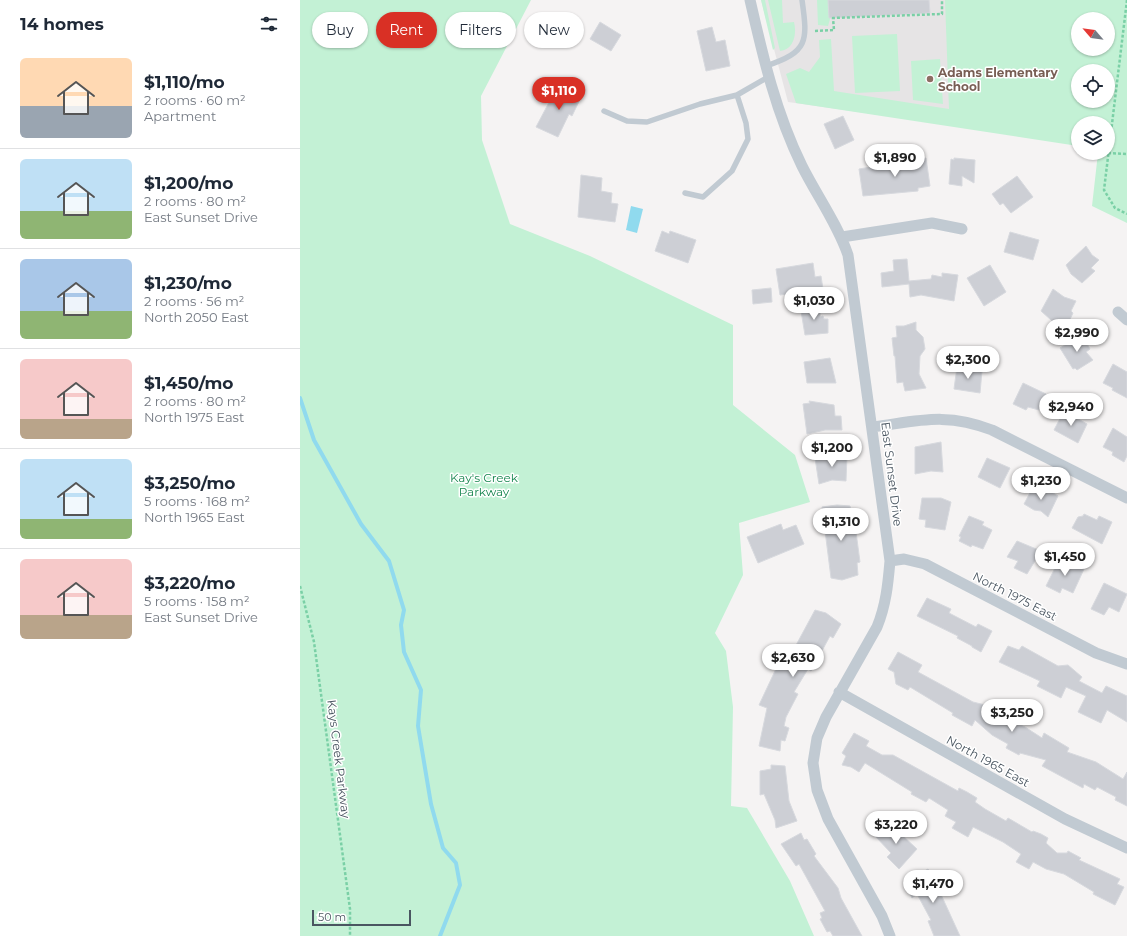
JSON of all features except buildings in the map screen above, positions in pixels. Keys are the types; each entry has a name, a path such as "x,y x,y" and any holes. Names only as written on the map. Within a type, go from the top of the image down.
{"street":[{"name":"East Sunset Drive","path":"750,0 767,71 784,123 802,165 842,237 848,255 873,427 890,561 887,595 883,612 877,627 839,692 817,738 812,762 817,790 828,819 882,916 890,936"},
{"path":"842,237 932,222 962,229"},
{"path":"1118,312 1127,320"},
{"path":"873,427 931,419 954,419 971,422 992,430 1127,498"},
{"name":"North 1975 East","path":"890,561 904,559 926,564 1096,653 1127,664"},
{"name":"North 1965 East","path":"839,692 1065,819 1127,848"}],"lane":[{"path":"604,111 627,121 647,122 700,104 736,95 767,71 796,53 804,41 805,23 802,0"},
{"path":"685,193 703,197 732,171 748,139 746,123 736,95"}],"path":[{"path":"816,31 834,30 833,18 942,14 942,0"},
{"path":"1113,116 1127,0"},
{"path":"1115,153 1127,154"},
{"path":"1107,160 1104,190 1115,208 1127,214"},
{"name":"Kays Creek Parkway","path":"300,586 314,642 350,909 350,936"}],"shaded area":[{"name":"Adams Elementary School","path":"761,0 1122,0 1115,36 1115,12 1071,12 1071,56 1111,56 1109,64 1071,64 1071,108 1078,108 1078,116 1071,116 1071,123 880,115 788,102"}],"green space":[{"name":"Kay's Creek Parkway","path":"300,0 531,0 516,29 516,12 445,12 445,48 506,48 481,96 482,140 510,224 590,256 733,325 733,405 795,455 810,502 739,523 743,575 715,633 726,651 733,707 731,806 747,808 790,881 814,936 300,936"},
{"path":"761,0 765,0 775,48 773,50"},
{"path":"768,0 782,0 783,23 794,22 795,36 789,48 785,50 780,51"},
{"path":"817,0 828,0 830,19 828,26 818,25"},
{"path":"945,0 1127,0 1127,223 1092,206 1097,160 1115,160 1115,116 1071,116 1071,145 796,103 786,74 800,68 809,72 820,57 819,40 831,39 834,91 949,109"},
{"path":"897,34 900,91 855,93 852,36"},
{"path":"940,59 943,104 913,100 911,61"}],"water":[{"path":"631,206 643,209 637,233 626,230"}],"waterway":[{"path":"300,398 314,440 361,524 389,561 404,610 401,625 404,652 421,690 418,726 431,804 443,848 456,863 460,885 440,936"}],"place":[{"name":"Adams Elementary School","path":"930,79"}]}
